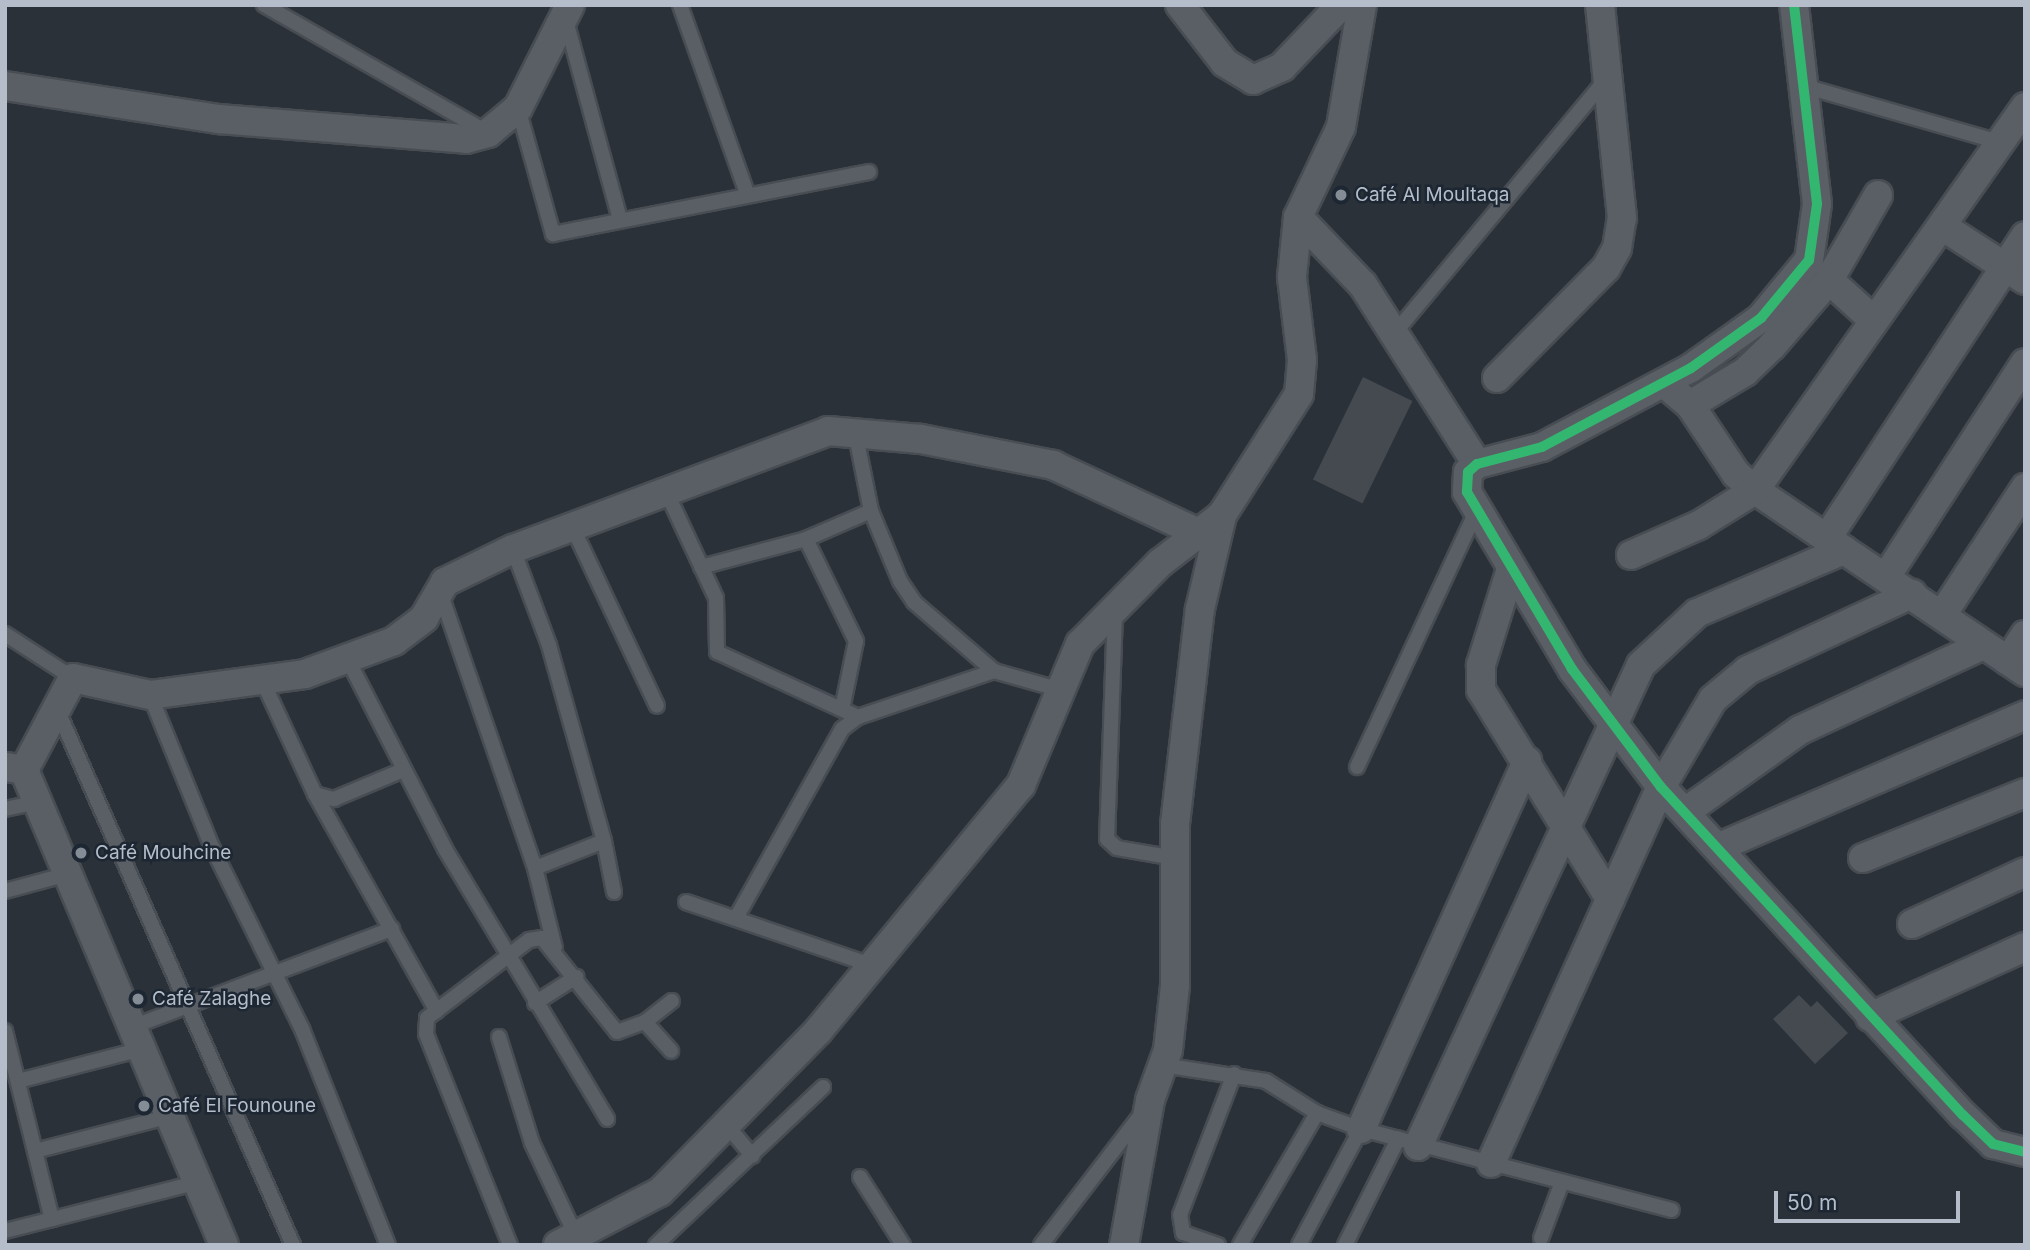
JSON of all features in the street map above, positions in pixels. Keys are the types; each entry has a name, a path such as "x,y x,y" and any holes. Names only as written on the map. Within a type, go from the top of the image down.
{"street":[{"path":"1180,5 1225,63 1253,80 1282,67 1341,5"},
{"path":"1124,1245 1150,1100 1162,1065 1175,986 1175,858 1200,608 1222,515 1299,394 1303,360 1292,277 1298,217 1341,127 1362,5"},
{"path":"1497,377 1606,268 1617,248 1622,218 1610,74 1600,5"},
{"path":"1794,5 1807,87 1817,204 1809,260 1761,318 1665,384 1542,447 1477,464 1465,481 1477,510 1511,569 1609,723 1661,787 1870,1017 1993,1144 2025,1152"},
{"path":"5,86 103,105 293,126 458,139 488,133 518,108 568,11"},
{"path":"1631,555 1699,525 1755,490 1872,319 1945,228 1999,142 2025,107"},
{"path":"1690,405 1745,372 1829,280 1878,195"},
{"path":"1298,217 1341,256 1477,464"},
{"path":"1945,228 2014,272"},
{"path":"1408,1143 1567,827 1609,723 1641,665 1673,629 1836,544 2014,272 2025,236"},
{"path":"1829,280 1872,319"},
{"path":"1886,577 2025,363"},
{"path":"1665,384 1690,405 1735,474 1755,490 2016,666 2025,635"},
{"path":"224,1245 38,802 15,768 57,709 73,678 150,695 263,682 348,658 411,630 439,591 513,549 571,524 818,433 855,431 1053,465 1197,532"},
{"path":"1941,615 2025,488"},
{"path":"567,1241 660,1192 730,1129 874,966 1021,785 1057,689 1080,644 1197,532 1222,515"},
{"path":"1511,569 1480,678 1486,701 1527,761 1610,899"},
{"path":"1491,1163 1661,787 1726,685 1912,594"},
{"path":"1685,812 1800,730 1983,645"},
{"path":"1719,848 2025,715"},
{"path":"1361,1129 1527,761"},
{"path":"1863,858 2025,793"},
{"path":"1912,924 2025,872"},
{"path":"1870,1017 2025,947"}],"lane":[{"path":"264,5 488,133"},
{"path":"680,5 747,193"},
{"path":"568,11 620,219"},
{"path":"1393,335 1610,74"},
{"path":"1807,87 1999,142"},
{"path":"518,108 551,233 747,193 869,172"},
{"path":"855,431 871,511 914,602 994,671 1057,689"},
{"path":"665,489 716,598 717,652 858,717"},
{"path":"1357,767 1477,510"},
{"path":"701,567 806,539 871,511"},
{"path":"571,524 657,706"},
{"path":"806,539 856,641 842,709"},
{"path":"513,549 549,645 604,841 614,892"},
{"path":"439,591 535,867 555,948 617,1032 645,1022 671,1001"},
{"path":"1115,610 1107,839 1117,848 1175,858"},
{"path":"5,634 73,678"},
{"path":"348,658 403,770 506,957 607,1119"},
{"path":"736,918 830,743 858,717 994,671"},
{"path":"263,682 315,794 437,1011"},
{"path":"150,695 213,849 276,974 388,1245"},
{"path":"57,709 293,1245"},
{"path":"315,794 334,799 403,770"},
{"path":"5,809 38,802"},
{"path":"535,867 604,841"},
{"path":"5,891 68,874"},
{"path":"686,901 874,966"},
{"path":"18,1082 137,1038 190,1006 392,929"},
{"path":"510,1245 426,1034 427,1018 506,957 535,939 555,948"},
{"path":"535,1003 576,977"},
{"path":"645,1022 671,1051"},
{"path":"5,1031 52,1219"},
{"path":"499,1037 532,1143 567,1241"},
{"path":"1162,1065 1266,1081 1317,1112 1361,1129 1672,1210"},
{"path":"1218,1245 1183,1233 1180,1215 1234,1074"},
{"path":"656,1245 823,1087"},
{"path":"1041,1245 1150,1100"},
{"path":"1240,1245 1317,1112"},
{"path":"35,1151 170,1116"},
{"path":"730,1129 753,1156"},
{"path":"1299,1245 1361,1129"},
{"path":"1345,1245 1408,1143"},
{"path":"860,1177 903,1245"},
{"path":"5,1231 198,1182"},
{"path":"1541,1238 1562,1182"}],"building":[{"path":"1363,377 1412,401 1362,504 1313,479"},
{"path":"1799,995 1811,1007 1817,1001 1848,1033 1815,1064 1773,1019"}],"cycle path":[{"path":"1794,5 1817,204 1809,260 1761,318 1691,368 1542,447 1477,464 1468,472 1467,492 1572,669 1661,787 1963,1115 1993,1144 2025,1152"}],"place":[{"name":"Café Al Moultaqa","path":"1341,195"},
{"name":"Café Mouhcine","path":"81,853"},
{"name":"Café Zalaghe","path":"138,999"},
{"name":"Café El Founoune","path":"144,1106"}]}
